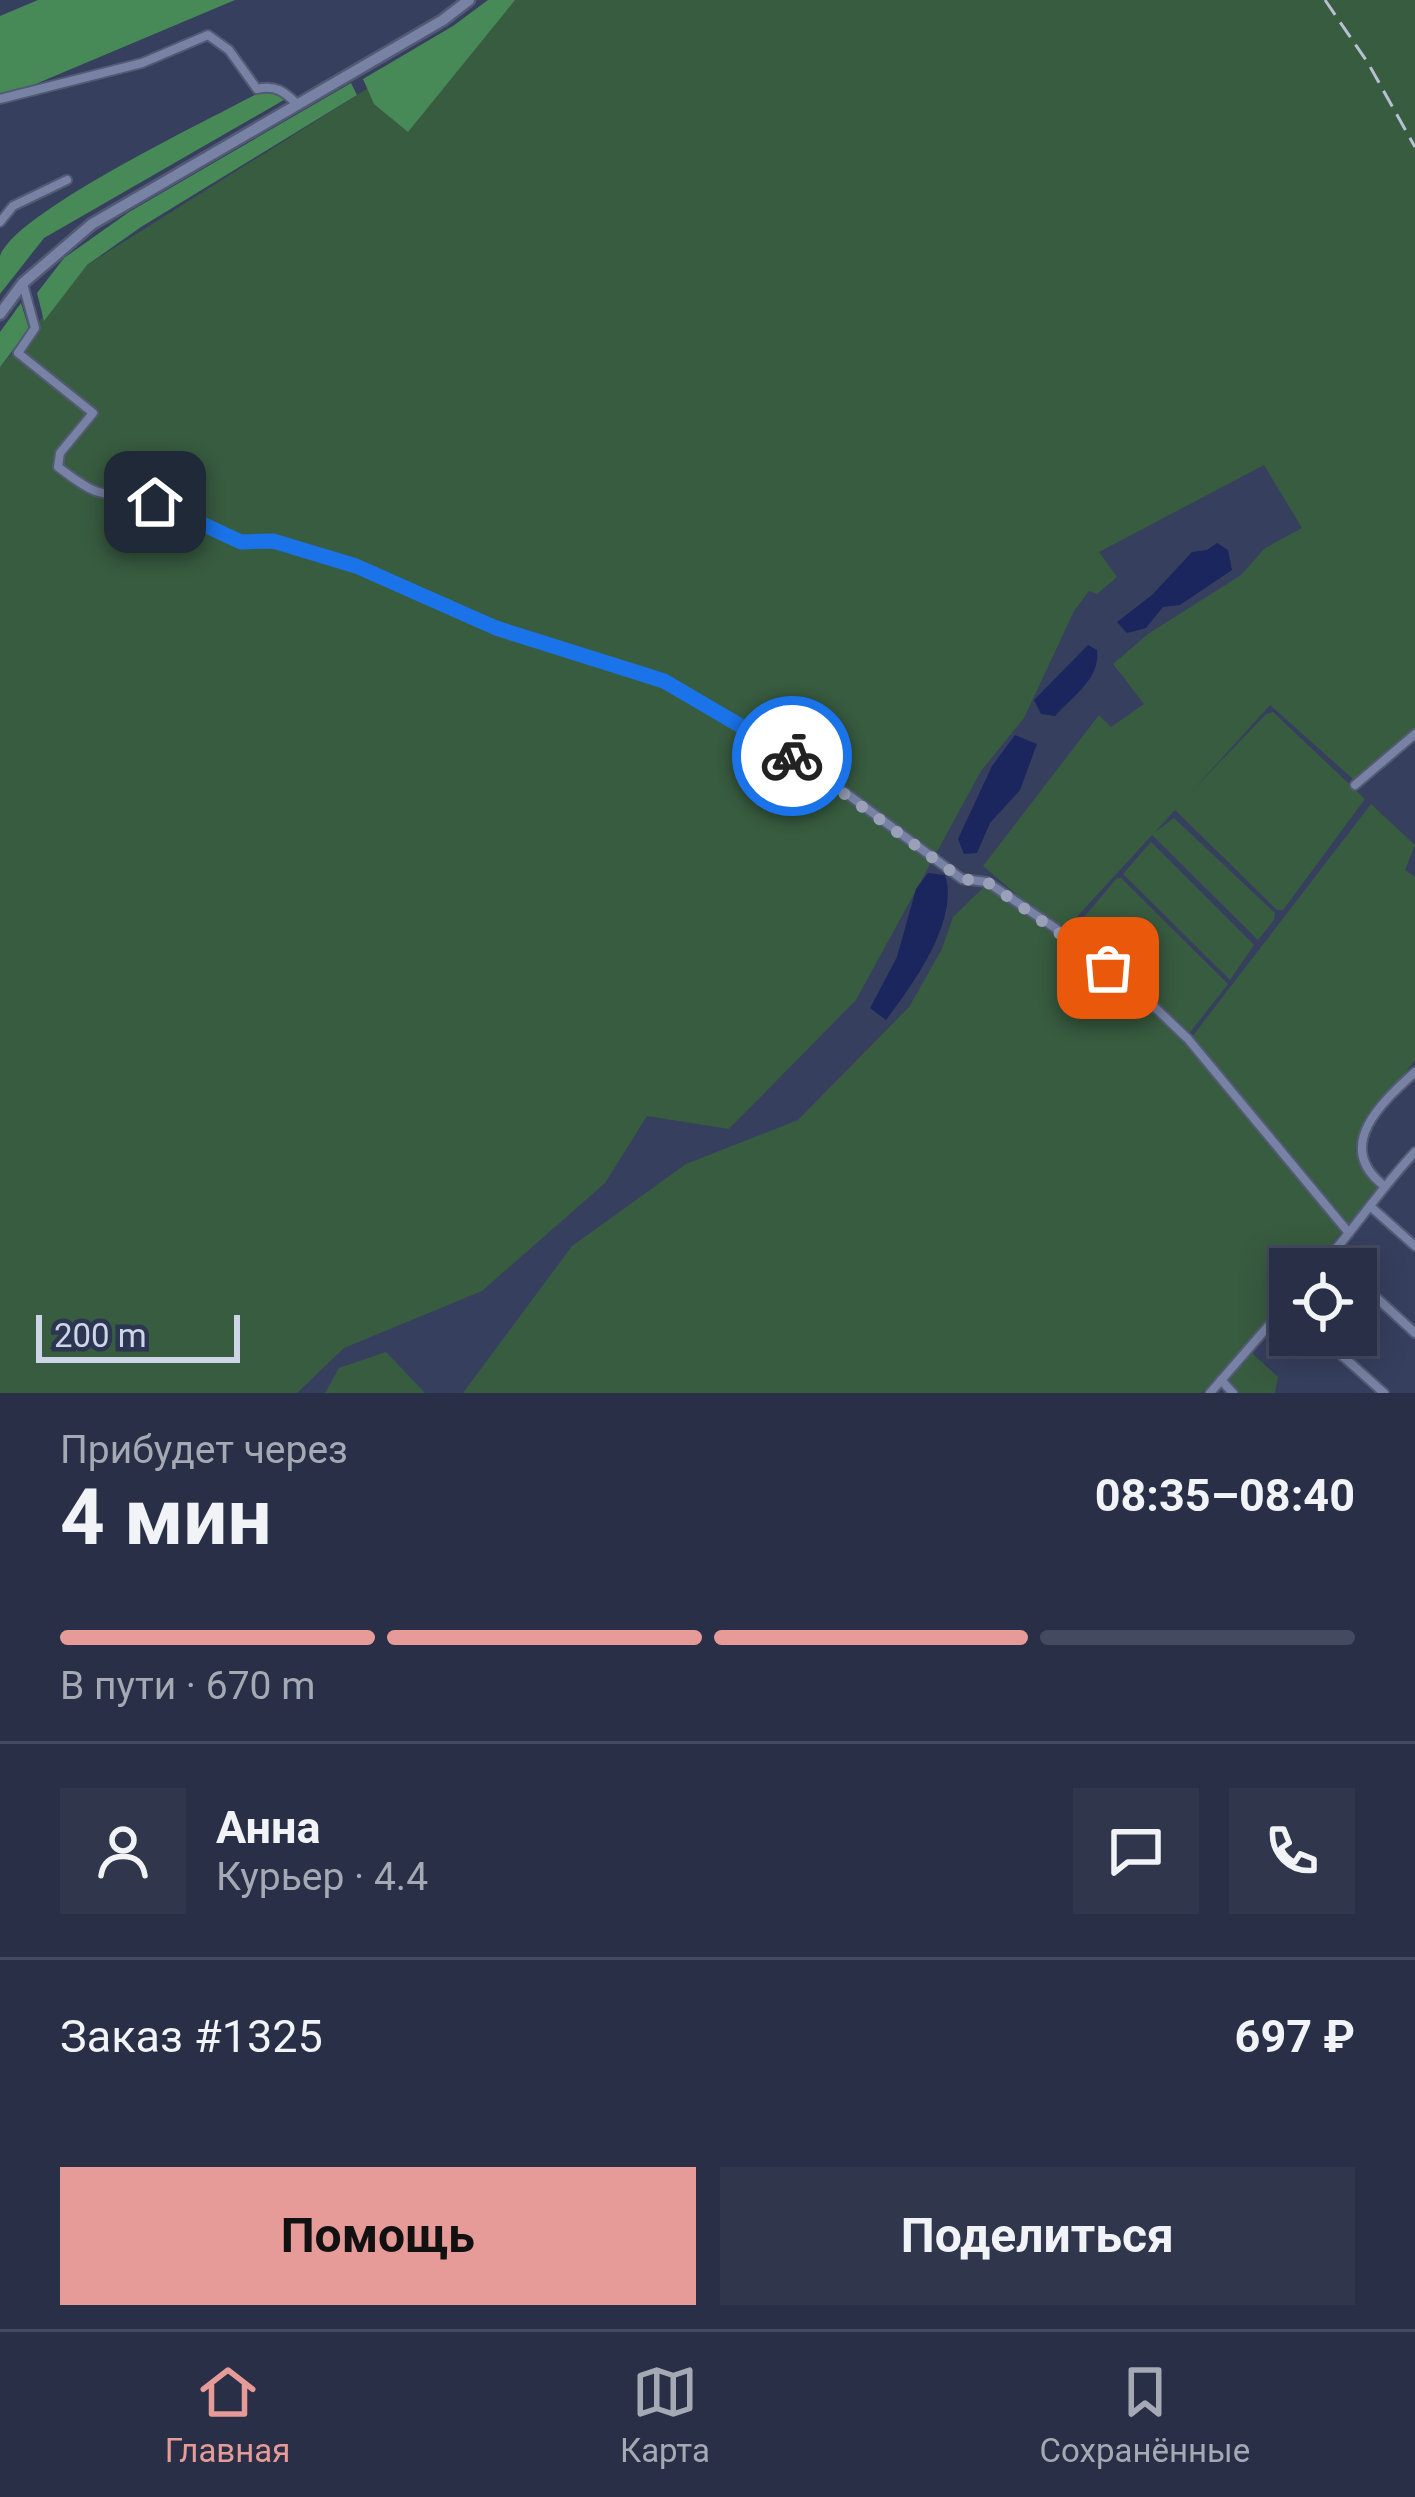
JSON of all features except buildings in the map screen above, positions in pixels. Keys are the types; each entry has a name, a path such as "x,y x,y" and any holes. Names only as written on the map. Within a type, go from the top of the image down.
{"main road":[{"path":"0,314 23,283 92,224 443,20 469,0"}],"street":[{"path":"0,99 142,63 208,35 229,50 257,89 271,86 298,105"},
{"path":"0,222 14,206 67,180"},
{"path":"23,283 35,328 18,353 93,413 60,454 58,467 94,493 114,496 130,491 241,542 273,541 356,566 496,628 664,681 726,715 808,765 962,879 987,882 1143,996 1188,1039 1349,1233"},
{"path":"1355,785 1415,734"},
{"path":"1383,1185 1364,1164 1358,1149 1361,1138 1394,1090 1415,1072"},
{"path":"1337,1248 1383,1185 1414,1155"},
{"path":"1371,1207 1415,1246"},
{"path":"1377,1298 1415,1333"},
{"path":"1210,1393 1269,1327"},
{"path":"1343,1356 1384,1393"},
{"path":"1221,1380 1233,1393"}],"green space":[{"path":"38,0 235,0 0,99 0,16"},
{"path":"488,0 515,0 408,132 374,104 363,79"},
{"path":"508,0 1415,0 1415,731 1354,780 1270,705 1193,790 1273,712 1365,799 1283,910 1277,910 1175,810 1155,832 1174,818 1275,913 1258,940 1152,835 1062,933 983,866 1099,715 1111,727 1144,704 1113,664 1148,634 1241,575 1265,548 1302,528 1264,465 1099,552 1117,577 1097,594 1089,591 1074,611 1024,718 981,771 856,1000 729,1129 647,1116 605,1183 482,1291 344,1348 297,1393 0,1393 0,367 87,265"},
{"path":"351,83 357,95 87,265 44,321 37,293 64,258 129,212"},
{"path":"262,91 289,97 44,238 0,294 0,256 41,215 119,167"},
{"path":"21,303 29,329 0,367 0,332"},
{"path":"1371,804 1415,845 1405,870 1415,877 1415,1060 1359,1135 1355,1150 1378,1188 1328,1248 1269,1248 1269,1317 1202,1393 463,1393 572,1246 686,1164 798,1120 909,1007 942,949 953,917 987,884 1143,997 1188,1042"},
{"path":"1151,842 1254,945 1230,980 1123,874"},
{"path":"1117,878 1228,984 1188,1035 1074,938 1073,930"},
{"path":"1250,1351 1278,1377 1275,1393 1237,1393 1226,1381"},
{"path":"386,1352 425,1393 325,1393 339,1368"}],"water":[{"path":"1217,543 1228,550 1232,570 1180,605 1163,607 1146,628 1127,633 1117,622 1152,595 1192,552"},
{"path":"1088,645 1097,650 1090,678 1055,716 1041,714 1034,700"},
{"path":"1015,735 1037,744 1020,790 990,823 977,853 964,854 958,839 992,766"},
{"path":"928,873 945,875 946,912 931,952 886,1020 870,1008 897,957 916,889"}],"railway":[{"path":"1325,0 1368,63 1415,147"}],"way so far":[{"path":"792,756 962,879 987,882 1108,968"}],"route":[{"path":"155,502 241,542 273,541 356,566 496,628 664,681 792,756"}]}
